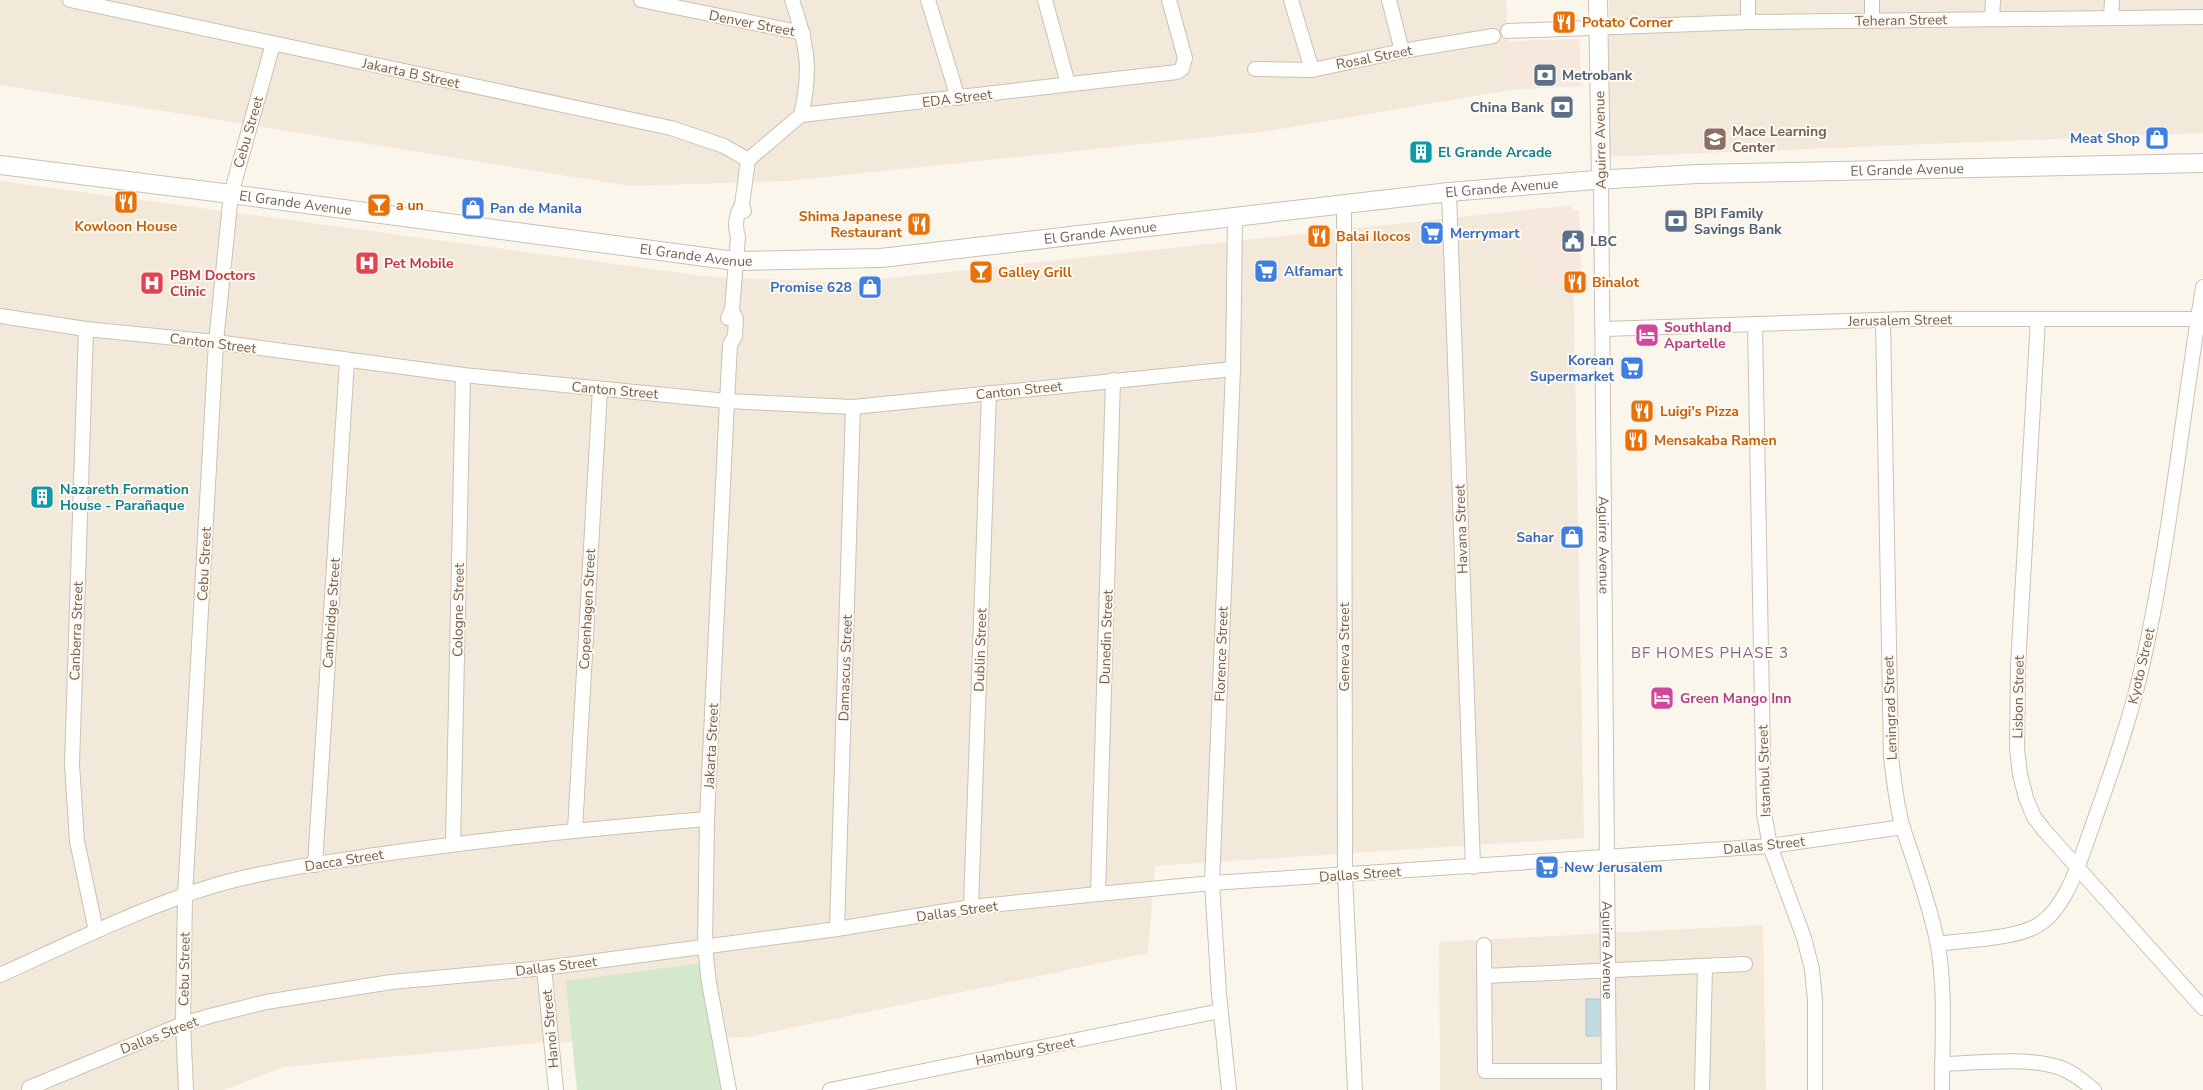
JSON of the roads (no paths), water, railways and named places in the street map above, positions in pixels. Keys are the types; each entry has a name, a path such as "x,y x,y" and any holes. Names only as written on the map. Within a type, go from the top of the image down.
{"street":[{"name":"Jakarta B Street","path":"70,0 671,128 724,146 748,160"},
{"name":"Denver Street","path":"641,0 803,33"},
{"path":"748,160 801,116 806,93 808,62 803,33 792,0"},
{"path":"928,0 958,98"},
{"path":"1045,0 1068,84"},
{"name":"EDA Street","path":"801,116 1170,73 1182,69 1185,58 1169,0"},
{"path":"1291,0 1312,70"},
{"path":"1390,0 1402,51"},
{"name":"Aguirre Avenue","path":"1598,0 1603,329 1609,1090"},
{"path":"1748,0 1748,22"},
{"path":"1872,0 1872,20"},
{"path":"1992,0 1992,18"},
{"path":"2111,18 2112,0"},
{"name":"Teheran Street","path":"1598,28 1748,22 1992,18 2203,18"},
{"path":"1508,31 1598,28"},
{"name":"Rosal Street","path":"1255,69 1312,70 1402,51 1493,36"},
{"name":"Cebu Street","path":"186,1090 183,1024 185,895 216,342 232,194 273,44"},
{"name":"Jakarta Street","path":"729,1090 709,983 705,947 707,819 730,345 727,336 728,318 732,310 738,237 743,230 745,213 742,204 748,160"},
{"name":"El Grande Avenue","path":"0,165 735,261 881,258 1449,192 1601,180 1697,174 2203,163"},
{"name":"Havana Street","path":"1449,192 1473,867"},
{"name":"Geneva Street","path":"1344,204 1345,874 1355,1090"},
{"name":"Florence Street","path":"1229,1090 1220,1010 1212,883 1233,369 1236,217"},
{"name":"Kyoto Street","path":"1938,944 2006,935 2040,924 2060,902 2077,867 2130,714 2145,655 2161,571 2203,287"},
{"name":"Canton Street","path":"0,316 86,329 216,342 463,375 727,401 853,406 1233,369"},
{"name":"Jerusalem Street","path":"1603,329 1883,320 2198,318"},
{"name":"Lisbon Street","path":"2038,319 2018,666 2017,749 2020,774 2026,798 2034,816 2203,1008"},
{"name":"Leningrad Street","path":"1883,320 1889,716 1894,783 1903,827 1928,901 1938,944 1942,1012 1942,1090"},
{"name":"Istanbul Street","path":"1755,324 1764,813 1770,846 1804,938 1812,969 1815,1001 1815,1090"},
{"name":"Canberra Street","path":"86,329 72,764 77,841 96,931"},
{"name":"Cambridge Street","path":"315,864 348,361"},
{"name":"Cologne Street","path":"453,844 463,375"},
{"name":"Dunedin Street","path":"1098,894 1113,380"},
{"name":"Copenhagen Street","path":"575,830 600,389"},
{"name":"Dublin Street","path":"971,907 989,393"},
{"name":"Damascus Street","path":"837,929 853,406"},
{"name":"Dacca Street","path":"0,975 96,931 185,895 251,876 315,864 453,844 575,830 707,819"},
{"name":"Dallas Street","path":"29,1088 183,1024 266,1002 382,983 544,968 837,929 971,907 1212,883 1770,846 1903,827"},
{"path":"1484,945 1485,1071 1609,1071"},
{"path":"1484,976 1745,964"},
{"path":"1702,1090 1705,966"},
{"name":"Hanoi Street","path":"544,968 556,1090"},
{"name":"Hamburg Street","path":"830,1090 1220,1010"},
{"path":"1942,1064 2034,1062 2059,1067 2094,1090"}],"water":[{"path":"1586,999 1602,999 1602,1036 1586,1036"}],"place":[{"name":"Potato Corner","path":"1564,22"},
{"name":"Metrobank","path":"1545,75"},
{"name":"China Bank","path":"1562,107"},
{"name":"Meat Shop","path":"2157,138"},
{"name":"Mace Learning Center","path":"1715,139"},
{"name":"El Grande Arcade","path":"1421,152"},
{"name":"Kowloon House","path":"126,202"},
{"name":"a un","path":"379,205"},
{"name":"Pan de Manila","path":"473,208"},
{"name":"BPI Family Savings Bank","path":"1676,221"},
{"name":"Shima Japanese Restaurant","path":"919,224"},
{"name":"Merrymart","path":"1432,233"},
{"name":"Balai Ilocos","path":"1319,236"},
{"name":"LBC","path":"1573,241"},
{"name":"Pet Mobile","path":"367,263"},
{"name":"Alfamart","path":"1266,271"},
{"name":"Galley Grill","path":"981,272"},
{"name":"Binalot","path":"1575,282"},
{"name":"PBM Doctors Clinic","path":"152,283"},
{"name":"Promise 628","path":"870,287"},
{"name":"Southland Apartelle","path":"1647,335"},
{"name":"Korean Supermarket","path":"1632,368"},
{"name":"Luigi's Pizza","path":"1642,411"},
{"name":"Mensakaba Ramen","path":"1636,440"},
{"name":"Nazareth Formation House - Parañaque","path":"42,497"},
{"name":"Sahar","path":"1572,537"},
{"name":"Green Mango Inn","path":"1662,698"},
{"name":"New Jerusalem","path":"1547,867"}],"district":[{"name":"BF HOMES PHASE 3","path":"1710,653"}]}
